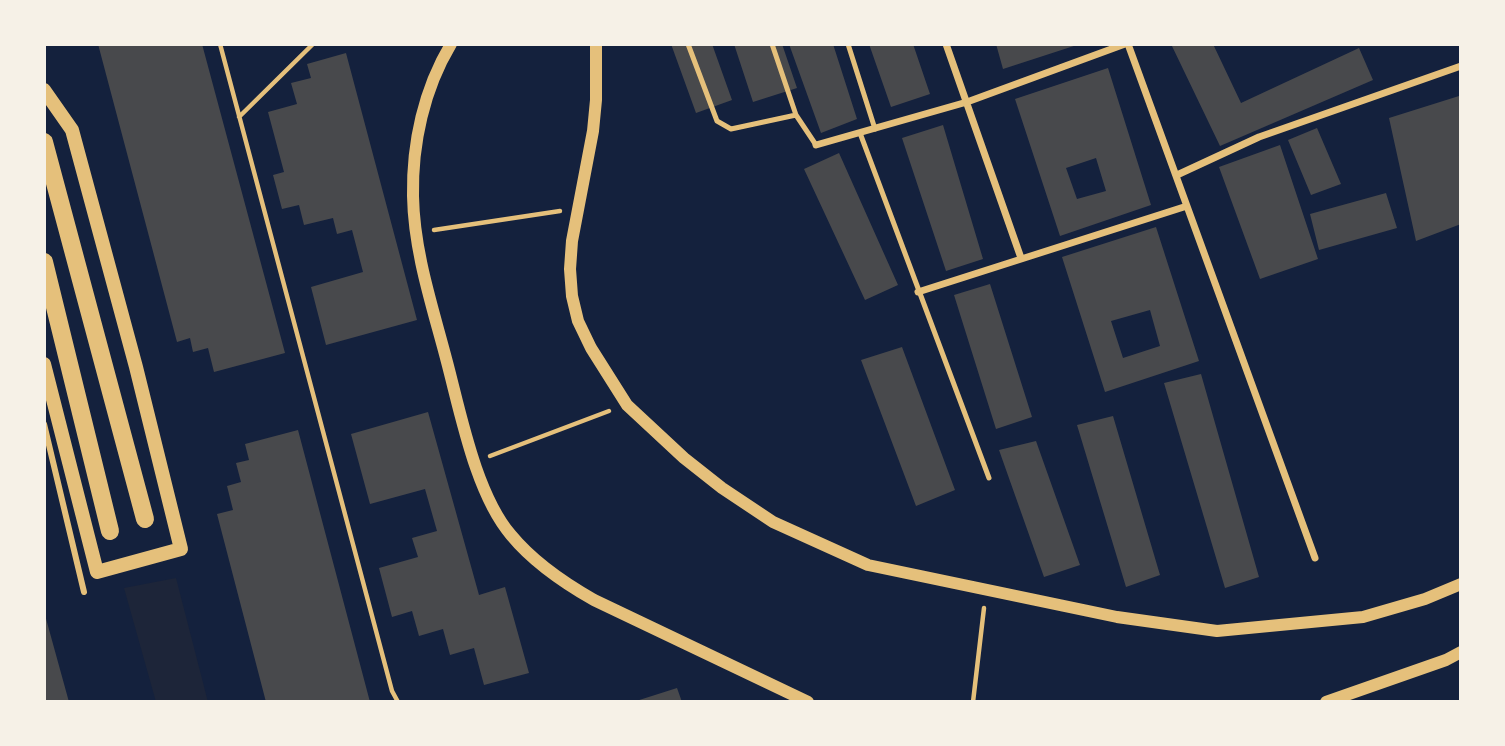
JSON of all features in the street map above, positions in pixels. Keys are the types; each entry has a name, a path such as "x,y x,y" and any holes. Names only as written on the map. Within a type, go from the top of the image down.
{"main road":[{"path":"44,90 72,130 181,549 97,572 44,364"},
{"path":"44,142 145,519"},
{"path":"44,262 110,531"}],"street":[{"path":"452,44 429,90 420,120 413,195 416,232 424,277 473,462 491,501 510,534 562,581 594,600 808,702"},
{"path":"596,44 593,131 572,241 570,269 572,296 578,320 591,348 627,405 684,458 722,488 773,522 867,565 1116,617 1217,631 1363,617 1425,599 1461,584"},
{"path":"946,44 1021,258"},
{"path":"816,145 967,102 1127,44 1315,558"},
{"path":"1177,175 1259,137 1461,66"},
{"path":"918,292 1187,206"},
{"path":"44,424 84,592"},
{"path":"1326,702 1446,660 1461,652"}],"lane":[{"path":"688,44 717,121 731,129 796,115"},
{"path":"772,44 796,115 816,145"},
{"path":"848,44 874,129"},
{"path":"860,133 989,478"}],"path":[{"path":"220,44 392,691 398,702"},
{"path":"239,117 313,44"},
{"path":"416,232 579,208"},
{"path":"473,462 627,405"},
{"path":"973,702 986,590"}],"shaded area":[{"path":"176,578 208,702 156,702 124,588"}],"building":[{"path":"98,44 202,44 285,353 214,372 208,348 193,352 190,338 177,342"},
{"path":"671,44 712,44 732,100 696,113"},
{"path":"734,44 782,44 797,88 753,102"},
{"path":"789,44 833,44 857,119 821,133"},
{"path":"869,44 913,44 930,94 891,107"},
{"path":"996,44 1080,44 1003,69"},
{"path":"1171,44 1213,44 1241,103 1359,48 1373,80 1220,146"},
{"path":"346,53 417,320 326,345 311,287 363,272 352,230 337,234 333,218 304,225 299,205 282,209 273,175 284,172 268,112 297,104 291,83 311,78 307,64"},
{"path":"1108,68 1151,205 1060,236 1015,99","holes":["1096,158 1106,191 1077,199 1066,168"]},
{"path":"1459,96 1461,224 1416,241 1389,118"},
{"path":"943,125 983,259 946,271 902,138"},
{"path":"1317,128 1341,184 1311,195 1288,140"},
{"path":"1280,145 1318,259 1260,279 1219,167"},
{"path":"839,153 898,285 865,300 804,169"},
{"path":"1386,193 1397,228 1319,250 1310,214"},
{"path":"1156,227 1199,361 1105,392 1062,257","holes":["1150,310 1160,346 1123,358 1111,321"]},
{"path":"990,284 1032,417 996,429 954,295"},
{"path":"902,347 955,490 916,506 861,360"},
{"path":"1201,374 1259,577 1225,588 1164,383"},
{"path":"428,412 479,595 505,587 529,673 484,685 474,648 450,655 443,629 419,636 412,611 392,617 379,568 418,557 412,538 437,531 425,489 370,504 351,434"},
{"path":"1113,416 1160,575 1126,587 1077,425"},
{"path":"298,430 370,702 266,702 217,514 233,510 227,486 241,482 236,463 249,460 245,444"},
{"path":"1036,441 1080,565 1044,577 999,450"},
{"path":"45,615 69,702 44,702"},
{"path":"677,688 682,702 633,702"}]}
